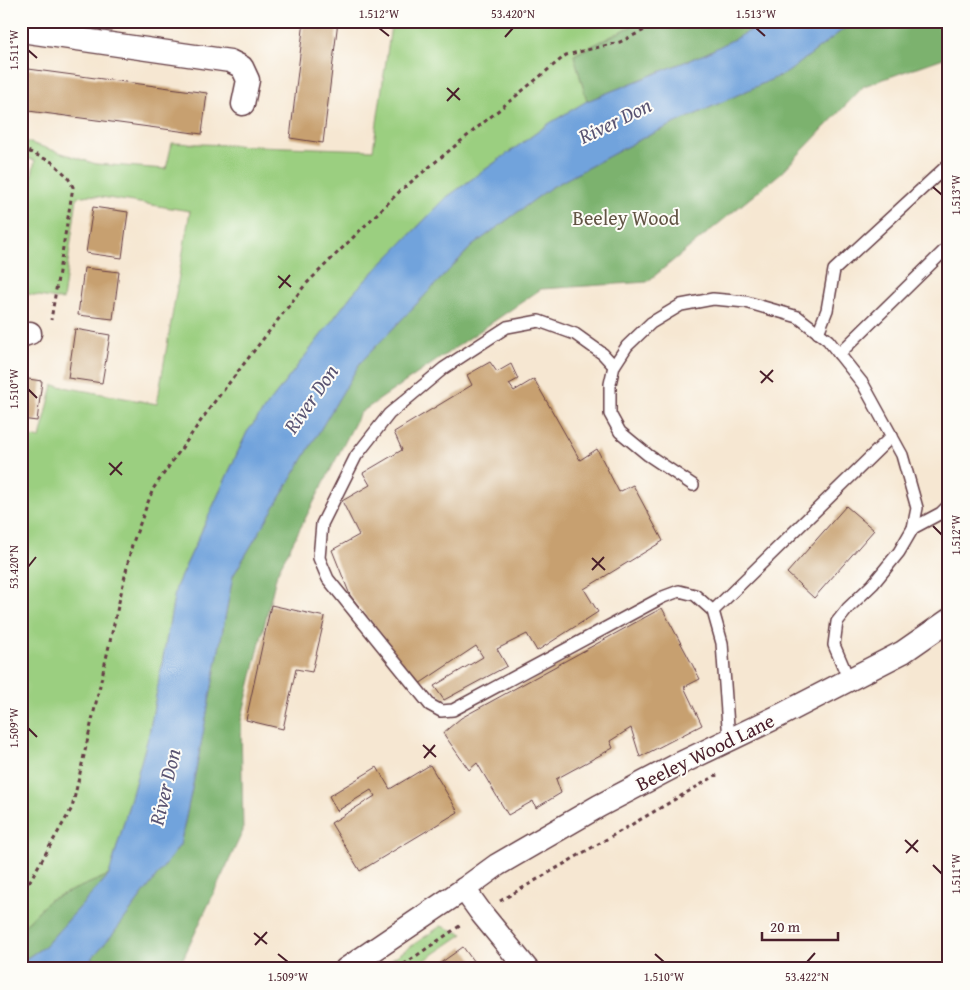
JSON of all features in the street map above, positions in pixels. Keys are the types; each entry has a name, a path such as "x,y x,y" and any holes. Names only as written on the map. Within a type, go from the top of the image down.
{"street":[{"path":"21,31 230,61 242,67 248,80 243,104"},
{"name":"Beeley Wood Lane","path":"346,969 464,890 497,865 599,806 904,652 948,621"},
{"path":"464,890 527,969"}],"lane":[{"path":"818,333 827,310 834,270 949,164"},
{"path":"839,354 949,246"},
{"path":"693,485 648,455 620,432 610,414 610,384 614,366 627,346 651,323 681,305 713,299 746,302 798,317 828,340 864,384 892,436 902,455 917,508 913,528 899,552 873,584 848,608 837,622 834,644 849,680"},
{"path":"614,366 603,354 575,334 539,321 507,327 444,368 389,414 356,456 322,524 319,558 328,579 430,705 441,711 453,710 663,597 679,591 695,595 714,611 722,643 729,740"},
{"path":"714,611 892,436"},
{"path":"913,528 941,513 949,505"}],"path":[{"path":"21,896 72,808 132,545 150,498 154,489 212,405 305,285 400,191 566,55 620,42 663,21"},
{"path":"21,148 52,162 67,176 73,187 48,338 26,335"},
{"path":"397,969 481,912 718,775"}],"green space":[{"path":"363,21 642,21 574,55 587,101 550,123 447,197 354,292 247,432 176,587 149,734 109,875 49,900 21,929 21,436 40,438 53,385 157,404 190,211 89,195 77,197 63,300 21,293 21,229 35,160 21,158 21,140 96,164 166,169 172,143 373,150 391,26"},
{"path":"642,21 769,21 707,53 587,101 574,55"},
{"name":"Beeley Wood","path":"854,21 949,21 949,56 864,86 782,172 647,282 541,289 360,413 277,573 241,721 243,831 181,963 175,969 82,969 113,934 180,845 233,576 360,363 472,246 550,188 641,139 788,72"},
{"path":"109,875 45,946 21,962 21,929 49,900"},
{"path":"441,926 463,934 412,969 377,969"}],"water":[{"name":"River Don","path":"769,21 854,21 788,72 641,139 550,188 472,246 360,363 233,576 180,845 113,934 82,969 21,969 21,962 45,946 109,875 149,734 176,587 247,432 354,292 447,197 550,123 587,101 707,53"}],"building":[{"path":"304,21 338,21 323,143 290,138"},
{"path":"21,68 207,93 202,134 21,110"},
{"path":"93,207 128,212 122,258 86,253"},
{"path":"84,268 119,272 113,319 78,315"},
{"path":"75,329 110,335 102,383 68,378"},
{"path":"490,362 497,372 511,364 518,379 509,384 514,391 534,379 580,460 597,449 619,492 633,485 663,541 584,589 598,612 537,651 527,634 497,649 507,666 444,700 434,686 483,657 476,646 419,684 350,595 332,550 359,535 342,501 370,485 363,473 402,450 394,432 472,385 467,375"},
{"path":"21,378 42,381 37,421 21,419"},
{"path":"846,506 874,530 814,598 787,573"},
{"path":"271,605 325,617 312,672 296,669 283,729 246,720"},
{"path":"662,608 700,679 684,687 702,725 640,757 631,728 610,741 613,748 556,779 561,793 536,808 533,801 508,815 477,763 469,770 443,733 461,718"},
{"path":"430,765 458,812 360,871 331,823 375,796 371,790 337,811 329,796 377,767 390,789"},
{"path":"463,947 479,969 432,969"}]}
